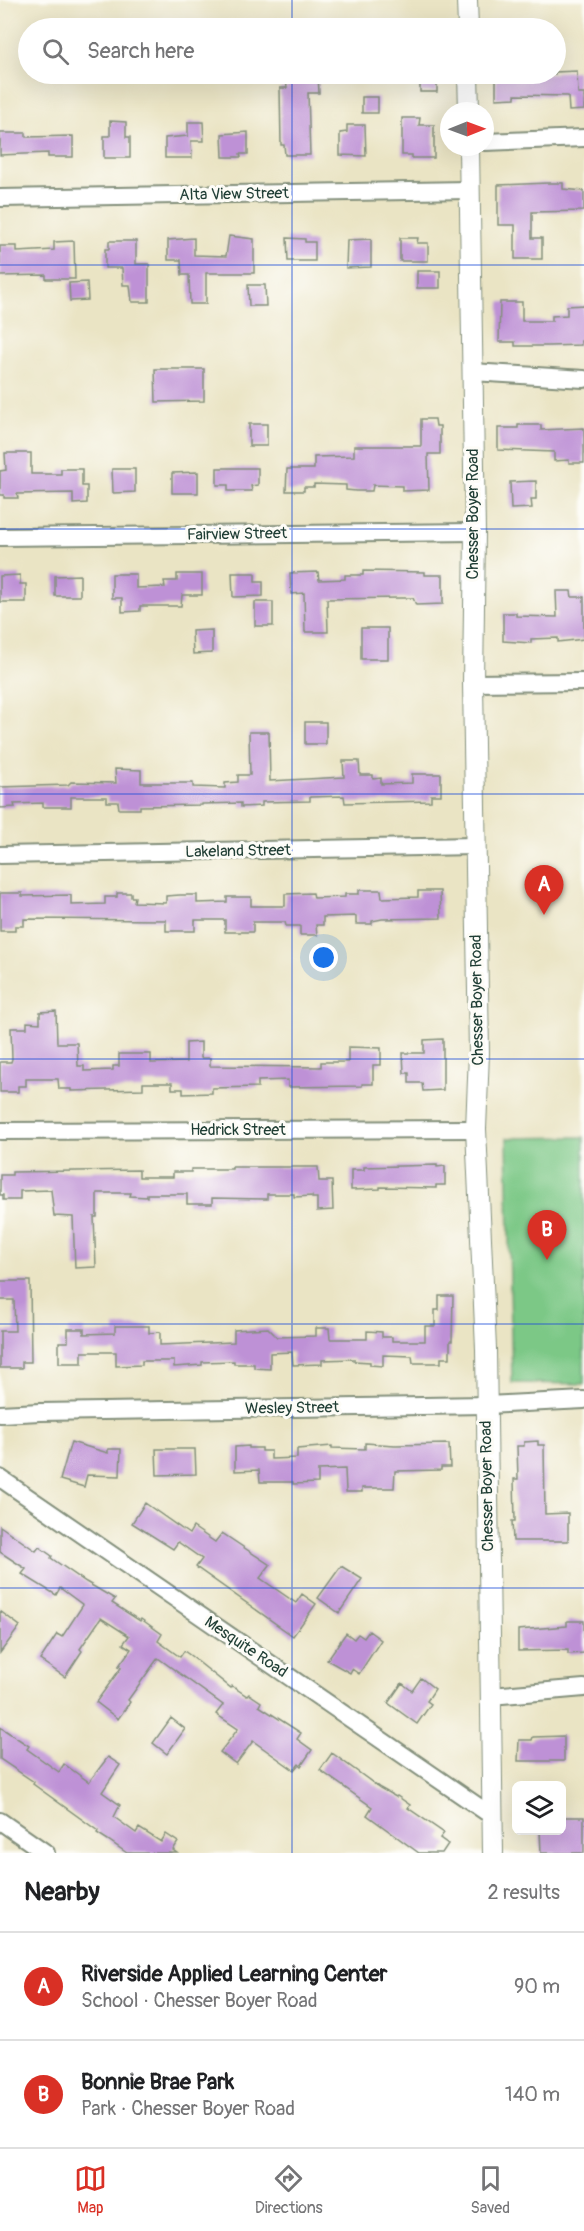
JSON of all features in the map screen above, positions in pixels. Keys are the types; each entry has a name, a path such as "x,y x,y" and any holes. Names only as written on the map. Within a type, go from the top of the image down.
{"street":[{"path":"467,0 468,18"},
{"path":"468,84 469,102"},
{"path":"494,142 584,138"},
{"name":"Chesser Boyer Road","path":"469,156 475,532 472,683 479,1053 476,1129 486,1349 493,1853"},
{"name":"Alta View Street","path":"0,198 469,190"},
{"path":"472,372 584,379"},
{"name":"Fairview Street","path":"0,537 475,532"},
{"path":"472,683 584,682"},
{"name":"Lakeland Street","path":"0,855 475,846"},
{"name":"Hedrick Street","path":"0,1131 476,1129"},
{"name":"Wesley Street","path":"0,1414 52,1411 486,1405 584,1400"},
{"name":"Mesquite Road","path":"0,1478 492,1816"},
{"path":"490,1696 584,1688"},
{"path":"0,1821 45,1853"}],"green space":[{"path":"584,1137 584,1384 512,1383 507,1138"}],"building":[{"path":"577,71 578,94 584,94 584,110 569,111 568,96 515,95 515,98 496,99 496,84 566,84 566,72"},
{"path":"287,84 319,84 319,93 308,93 310,155 285,155 284,145 281,145 280,88 287,88"},
{"path":"420,84 437,84 437,92 420,92"},
{"path":"362,97 378,97 378,113 362,113"},
{"path":"402,118 420,118 419,125 434,125 434,158 412,158 412,155 402,155"},
{"path":"110,121 126,122 126,137 130,137 130,158 104,158 104,136 110,136"},
{"path":"188,122 203,122 204,141 191,141 192,158 165,158 165,138 188,136"},
{"path":"347,125 365,125 366,156 340,155 340,133 347,132"},
{"path":"248,132 248,154 240,154 241,157 223,157 222,134"},
{"path":"0,133 26,133 26,137 73,136 73,157 48,157 48,153 0,155"},
{"path":"563,183 563,189 584,191 584,211 532,212 532,238 542,238 542,259 515,259 515,225 498,225 498,185"},
{"path":"229,236 254,239 254,273 206,273 206,304 190,304 189,275 182,275 181,260 168,260 168,240 194,238 194,255 226,256"},
{"path":"287,238 315,242 315,261 288,261"},
{"path":"400,238 418,238 417,243 428,243 428,261 400,261"},
{"path":"371,239 371,267 346,268 347,240"},
{"path":"74,241 75,279 46,279 46,275 0,276 0,246 17,246 17,252 54,250 54,242"},
{"path":"109,241 136,241 136,264 149,264 149,302 132,302 130,285 123,285 122,268 105,268 105,249 109,249"},
{"path":"417,271 440,271 440,288 417,288"},
{"path":"87,282 88,300 70,301 69,283"},
{"path":"248,285 265,285 266,306 249,306"},
{"path":"500,302 522,302 522,321 552,321 552,316 567,315 567,306 584,305 584,341 581,341 581,345 548,346 515,346 515,342 499,342"},
{"path":"155,369 204,369 204,401 156,402"},
{"path":"421,419 435,419 436,426 440,426 440,454 428,454 429,490 402,491 402,486 373,485 372,491 356,491 346,490 346,485 314,484 314,487 304,487 304,491 286,491 287,469 314,469 314,457 354,456 354,446 421,446"},
{"path":"249,424 267,424 267,446 249,446"},
{"path":"518,425 541,425 541,430 584,428 584,463 569,463 569,460 554,461 554,452 498,450 498,428 518,428"},
{"path":"5,453 31,453 31,474 61,474 61,469 82,469 82,486 87,486 87,503 73,504 73,493 17,494 18,498 4,498 4,495 0,495 0,471 6,470"},
{"path":"217,468 258,468 258,485 251,486 252,491 228,491 228,485 217,485"},
{"path":"112,469 135,469 135,492 113,493"},
{"path":"198,472 198,493 172,493 172,473"},
{"path":"536,481 536,499 531,499 532,508 511,509 510,482"},
{"path":"363,571 425,572 425,575 443,575 443,604 416,605 413,598 327,599 328,632 305,632 304,593 291,594 290,573 318,572 319,580 345,579 345,575 363,575"},
{"path":"232,573 255,573 255,582 263,582 263,596 233,597"},
{"path":"112,574 136,574 136,588 165,587 164,581 177,581 177,574 202,574 202,595 182,595 181,606 140,606 140,611 122,612 122,598 112,598"},
{"path":"20,575 20,584 26,584 26,602 0,602 0,576"},
{"path":"80,575 80,596 55,596 55,576"},
{"path":"556,591 571,591 572,597 584,597 584,639 558,642 558,638 531,639 531,643 503,641 503,613 516,613 516,616 557,617"},
{"path":"255,602 273,602 273,626 255,626"},
{"path":"361,628 388,628 388,659 361,659"},
{"path":"212,630 212,653 193,654 192,631"},
{"path":"305,722 326,722 326,744 305,744"},
{"path":"249,732 269,732 270,781 344,777 343,761 359,761 360,775 373,775 373,779 381,778 381,784 412,783 412,774 441,774 441,795 431,795 431,801 345,803 344,796 310,797 310,801 262,802 262,806 241,807 241,803 140,806 140,809 119,809 118,802 107,802 107,797 71,797 71,807 43,807 43,803 14,804 15,807 0,808 0,787 68,785 71,782 116,783 115,769 141,770 141,783 193,783 193,787 225,788 225,783 238,782 238,775 250,775"},
{"path":"359,890 381,890 382,898 418,897 418,891 440,891 441,918 382,919 372,921 372,924 356,924 356,916 323,917 323,925 316,925 317,935 300,935 300,926 286,926 285,922 253,922 253,932 225,932 225,920 195,920 195,931 166,931 166,920 24,919 24,926 15,926 15,931 0,931 0,893 22,893 22,896 71,895 71,905 105,904 105,897 117,897 117,893 131,893 131,897 135,897 134,902 166,903 166,896 197,895 197,903 227,902 227,897 251,897 251,906 285,906 285,894 313,893 314,898 345,897 345,894 359,894"},
{"path":"56,1011 57,1043 77,1043 78,1066 84,1066 84,1071 113,1070 113,1066 119,1066 119,1054 151,1054 151,1063 186,1062 186,1043 201,1042 201,1058 210,1058 210,1066 321,1067 321,1062 348,1062 348,1047 381,1048 381,1065 373,1065 373,1084 362,1084 362,1086 288,1087 288,1080 258,1081 258,1087 212,1088 212,1093 183,1094 183,1089 172,1089 172,1083 143,1083 143,1089 71,1091 71,1089 59,1089 58,1079 26,1079 26,1086 18,1086 18,1092 0,1092 0,1062 11,1062 12,1059 11,1028 27,1028 27,1022 40,1023 40,1012"},
{"path":"443,1039 443,1090 423,1091 422,1083 409,1083 409,1073 404,1073 403,1053 424,1053 424,1040"},
{"path":"437,1165 437,1167 445,1166 445,1185 436,1185 436,1188 380,1187 380,1189 351,1190 351,1170 364,1170 364,1167"},
{"path":"232,1167 318,1167 319,1181 332,1181 333,1210 317,1211 317,1198 294,1197 294,1194 267,1194 267,1199 212,1198 212,1204 187,1204 187,1194 147,1194 147,1197 130,1196 131,1193 97,1193 97,1217 94,1217 96,1267 75,1268 73,1217 54,1216 51,1190 20,1191 20,1200 3,1200 3,1195 0,1195 0,1175 12,1175 12,1172 139,1170 139,1177 173,1177 173,1172 191,1172 191,1169 232,1169"},
{"path":"0,1281 30,1281 31,1362 22,1362 22,1368 0,1368 0,1331 15,1331 14,1300 0,1300"},
{"path":"439,1296 453,1296 450,1358 441,1358 441,1363 413,1363 412,1356 383,1355 383,1366 370,1365 370,1362 354,1361 354,1359 322,1360 322,1364 293,1365 292,1352 270,1353 270,1369 254,1368 254,1364 234,1364 234,1361 202,1362 202,1365 174,1367 174,1361 142,1361 142,1365 116,1366 116,1352 82,1352 82,1363 59,1363 59,1342 68,1342 68,1329 84,1329 84,1334 115,1333 115,1326 149,1326 149,1333 160,1332 160,1345 234,1342 234,1330 268,1328 277,1337 316,1336 316,1328 329,1328 330,1339 367,1339 367,1331 382,1332 382,1337 392,1337 392,1341 425,1341 425,1326 435,1326 435,1310 439,1310"},
{"path":"538,1441 538,1445 544,1445 545,1514 568,1513 568,1541 513,1541 514,1479 518,1479 517,1446 524,1446 524,1442"},
{"path":"71,1442 108,1453 108,1449 121,1449 120,1476 87,1475 84,1487 60,1480"},
{"path":"365,1443 449,1444 450,1467 441,1467 441,1470 395,1471 394,1488 362,1488 362,1492 346,1492 345,1469 318,1470 318,1483 293,1484 293,1482 260,1482 259,1470 235,1471 235,1447 249,1446 249,1448 262,1448 262,1451 271,1451 271,1459 297,1458 297,1449 332,1446 332,1448 365,1449"},
{"path":"156,1449 195,1449 196,1474 157,1475"},
{"path":"145,1503 189,1534 193,1527 215,1542 222,1533 270,1565 260,1578 296,1603 302,1594 316,1604 293,1636 196,1567 202,1559 178,1542 173,1549 132,1523"},
{"path":"0,1526 36,1551 39,1547 86,1582 115,1599 112,1603 162,1634 158,1641 180,1657 184,1651 231,1688 232,1686 247,1696 249,1694 261,1702 259,1706 301,1733 297,1739 312,1750 301,1766 299,1764 294,1770 253,1741 236,1764 220,1752 238,1729 216,1714 223,1705 158,1658 128,1700 130,1702 118,1719 96,1702 121,1668 118,1667 131,1649 123,1644 129,1636 101,1618 65,1677 40,1660 57,1634 62,1637 83,1605 60,1588 56,1595 22,1574 26,1569 0,1552"},
{"path":"341,1566 362,1579 339,1613 318,1598"},
{"path":"0,1611 20,1626 0,1653"},
{"path":"567,1621 584,1621 584,1653 568,1654 568,1650 518,1651 518,1630 567,1626"},
{"path":"369,1631 381,1640 359,1674 352,1669 350,1673 327,1660 346,1633 354,1639 358,1634 364,1638"},
{"path":"421,1678 435,1689 427,1701 431,1704 417,1724 388,1703 402,1683 412,1691"},
{"path":"171,1718 185,1729 167,1754 153,1743"},
{"path":"0,1727 29,1746 27,1749 59,1772 64,1764 89,1782 108,1757 120,1765 102,1792 120,1805 114,1817 136,1833 139,1828 161,1842 166,1834 178,1842 173,1850 177,1853 127,1853 97,1833 98,1831 33,1784 34,1782 0,1759"},
{"path":"564,1736 564,1761 518,1761 519,1740"},
{"path":"332,1753 380,1788 410,1805 408,1808 444,1833 440,1838 448,1844 442,1853 419,1853 367,1815 372,1807 320,1770"},
{"path":"566,1817 584,1817 584,1853 541,1853 540,1835 566,1835"}],"place":[{"name":"Riverside Applied Learning Center","path":"544,915"},
{"name":"Bonnie Brae Park","path":"547,1260"}]}
